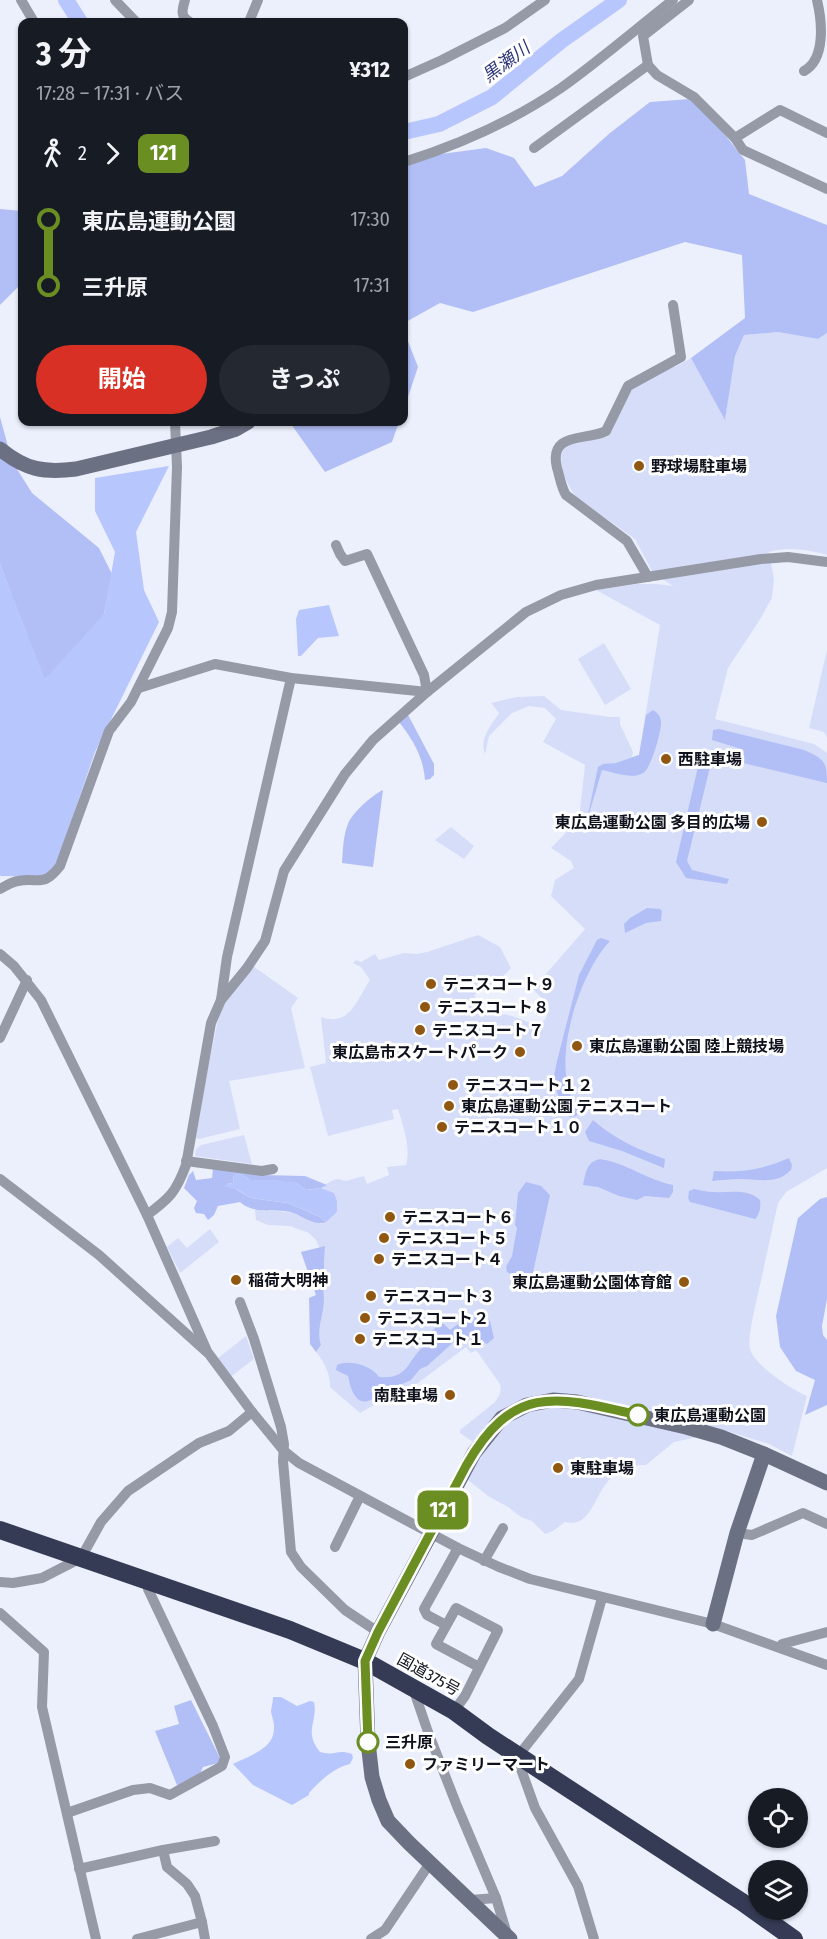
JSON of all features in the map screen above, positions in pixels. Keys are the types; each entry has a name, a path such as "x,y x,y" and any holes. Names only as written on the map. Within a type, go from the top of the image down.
{"highway":[{"name":"国道375号","path":"0,1530 290,1630 365,1661 454,1711 794,1939"}],"street":[{"path":"21,0 31,18"},
{"path":"115,0 132,18"},
{"path":"184,0 184,18"},
{"path":"251,18 258,0"},
{"path":"408,75 505,28 544,0"},
{"path":"408,161 437,152 508,120 560,88 673,0"},
{"path":"804,71 811,68 815,61 822,32 817,0"},
{"path":"684,1 643,36 648,65 657,75 694,97 735,138 742,150 827,189"},
{"path":"534,148 648,65"},
{"path":"735,138 780,111 827,133"},
{"path":"648,577 627,541 566,495 555,459 557,450 572,438 601,434 606,431 628,386 681,357 672,305"},
{"path":"0,889 17,881 39,881 52,877 60,866 109,731 131,702 168,628 172,612 176,426"},
{"path":"0,449 23,466 54,472 177,446 241,426"},
{"path":"336,545 345,561 367,554 424,675 427,692"},
{"path":"221,1000 247,968 264,941 284,871 345,774 373,740 427,692 526,612 561,595 596,585 761,559 788,557 827,562"},
{"path":"139,688 215,664 291,678 427,692"},
{"path":"147,1215 166,1201 178,1187 186,1161 211,1023 221,1000 227,957 291,678"},
{"path":"0,954 27,980 41,1000 147,1215 209,1354"},
{"path":"0,1038 27,980"},
{"path":"186,1161 262,1171 273,1168"},
{"path":"0,1179 99,1255 209,1354 284,1451 299,1463 458,1548 530,1579 714,1624 827,1665"},
{"path":"240,1302 281,1427 291,1552 301,1567 345,1610 378,1632"},
{"path":"508,1937 388,1821 372,1777 368,1742 365,1661 466,1466 481,1443 502,1418 527,1405 543,1401 564,1401 605,1408 721,1437 827,1483"},
{"path":"0,1582 14,1583 42,1578 81,1558 101,1522 128,1491 199,1443 230,1431 252,1412"},
{"path":"714,1624 737,1533 764,1454"},
{"path":"335,1547 360,1496"},
{"path":"737,1533 752,1535 803,1514 827,1524"},
{"path":"484,1561 503,1528"},
{"path":"446,1625 426,1614 424,1609 458,1548"},
{"path":"67,1813 133,1790 150,1788 170,1795 222,1766 225,1757 213,1726 148,1589 149,1582"},
{"path":"594,1939 578,1886 535,1808 521,1769 522,1758 579,1679 602,1598"},
{"path":"454,1711 465,1696 498,1630 456,1608 436,1644 479,1667"},
{"path":"0,1613 44,1652 42,1707 96,1939"},
{"path":"781,1648 782,1644 827,1632"},
{"path":"417,1690 416,1697 453,1796 496,1898 508,1937"},
{"path":"79,1869 215,1840"},
{"path":"163,1850 167,1867 187,1884 195,1896 205,1939"},
{"path":"371,1939 385,1930 430,1863"},
{"path":"470,1900 496,1898"},
{"path":"136,1939 202,1922"}],"shaded area":[{"path":"690,99 713,120 745,160 749,194 827,225 827,333 818,339 778,332 744,335 735,356 725,420 691,358 745,318 742,255 685,242 473,312 440,303 408,321 408,156 419,157 486,148 514,158 535,187 562,176 610,133 650,102"},
{"path":"0,209 18,211 18,287 0,305"},
{"name":"東広島運動公園","path":"778,332 818,339 827,333 827,555 798,549 769,552 774,579 772,598 728,668 715,719 814,744 827,753 827,1168 786,1192 778,1203 749,1342 750,1349 758,1362 783,1383 807,1396 792,1456 769,1444 727,1431 674,1442 646,1465 628,1467 615,1474 586,1516 577,1522 565,1522 545,1534 532,1521 521,1517 488,1496 467,1479 482,1448 460,1433 460,1430 494,1403 501,1390 500,1384 476,1350 471,1353 466,1347 398,1398 388,1397 360,1413 330,1387 326,1368 316,1352 321,1345 319,1333 324,1305 325,1247 319,1247 309,1233 290,1226 268,1225 256,1220 255,1210 292,1213 321,1224 337,1212 334,1193 321,1188 331,1181 338,1179 346,1181 364,1176 367,1184 389,1175 387,1167 406,1165 407,1144 398,1109 392,1110 394,1119 328,1136 310,1067 326,1063 321,1017 331,1019 346,1015 356,1004 370,980 361,967 353,963 356,960 361,962 375,954 379,960 404,953 427,952 478,935 500,947 511,968 496,983 474,995 482,1012 508,1015 535,1024 544,1021 549,1006 533,989 585,929 551,896 555,880 574,868 571,861 551,848 579,819 585,765 543,742 556,719 545,708 529,706 512,713 489,736 485,754 485,737 499,713 491,703 517,697 544,696 561,710 620,717 620,724 633,752 632,757 639,755 660,625 596,590 637,584 673,586 653,573 635,539 577,498 565,478 561,462 564,449 573,442 607,437 613,429 629,391 671,365 675,367 691,358 725,419 735,356 744,335"},
{"path":"408,341 418,367 408,397"},
{"path":"0,417 12,461 32,493 99,548 112,574 104,614 85,642 44,680 0,564"},
{"path":"292,426 398,426 392,442 325,472"},
{"path":"169,466 136,532 144,590 159,622 95,752 52,877 0,876 0,564 45,679 104,614 115,552 95,511 95,478"},
{"path":"329,605 339,636 318,638 301,656 298,656 296,619 299,610"},
{"path":"604,643 631,689 605,705 578,659"},
{"path":"827,650 827,738 824,732 809,728"},
{"path":"653,710 659,716 661,726 646,770 634,776 602,770 586,824 598,767 639,755 646,715"},
{"path":"407,713 434,764 434,775 430,779 425,780 422,763 416,749 399,722"},
{"path":"719,729 811,753 825,765 827,783 743,763 744,755 741,749 712,740 713,730"},
{"path":"716,749 733,753 737,759 736,761 722,758 710,767 687,861 692,870 729,879 727,884 686,878 676,862 700,758"},
{"path":"383,790 373,867 342,863 344,838 350,820 363,805"},
{"path":"451,827 474,846 464,859 435,840"},
{"path":"647,908 660,909 662,911 661,921 646,923 625,933 624,924"},
{"path":"601,938 610,941 587,976 570,1024 566,1049 566,1073 570,1095 580,1112 570,1117 565,1113 554,1076 579,975 597,940"},
{"path":"253,966 298,998 291,1008 305,1068 229,1081 240,1129 199,1139 196,1138 205,1082 222,1007"},
{"path":"593,1120 609,1133 627,1143 665,1159 664,1168 589,1141 585,1132"},
{"path":"244,1135 252,1164 195,1156 196,1149 201,1145"},
{"path":"789,1158 792,1165 791,1170 780,1178 712,1181 714,1171 753,1169"},
{"path":"600,1159 673,1185 673,1192 669,1198 645,1196 637,1200 619,1196 598,1187 583,1185 589,1165"},
{"path":"213,1169 263,1175 305,1176 327,1185 306,1190 296,1183 250,1180 241,1174 234,1175 233,1183 227,1184 251,1198 288,1203 326,1222 312,1222 290,1212 257,1210 240,1202 218,1206 214,1215 208,1220 204,1214 196,1213 194,1208 197,1201 184,1188 193,1171 196,1180 212,1178"},
{"path":"237,1173 250,1180 296,1183 306,1190 321,1188 334,1193 337,1212 326,1222 288,1203 251,1198 238,1190 222,1186 233,1183 234,1175"},
{"path":"526,1182 541,1186 550,1195 532,1277 527,1282 515,1282 506,1267 512,1256 517,1228 515,1225 518,1193"},
{"path":"694,1189 750,1194 760,1200 759,1212 755,1219 690,1202 689,1191"},
{"path":"827,1197 827,1299 822,1326 823,1335 827,1340 827,1405 805,1415 815,1380 796,1371 780,1347 776,1316 798,1218 820,1199"},
{"path":"210,1229 219,1242 180,1273 167,1247 178,1238 187,1248"},
{"path":"325,1246 324,1305 319,1333 321,1345 316,1352 310,1344 309,1298 316,1295 301,1252"},
{"path":"472,1316 490,1321 494,1338 487,1344 472,1336 456,1340 427,1366 420,1369 411,1380 396,1387 388,1395 368,1401 359,1400 348,1376 336,1370 337,1365 342,1363 354,1363 366,1367 379,1377 397,1375 403,1372 428,1343 431,1332 439,1324 444,1324 450,1330"},
{"path":"246,1336 254,1359 229,1378 217,1359"},
{"path":"273,1697 281,1697 297,1706 310,1701 314,1702 312,1736 317,1748 320,1752 325,1753 352,1754 353,1758 350,1764 327,1776 309,1795 292,1805 253,1785 233,1764 260,1750 270,1741 274,1727 271,1712"},
{"path":"191,1700 222,1762 203,1767 196,1783 179,1790 155,1731 179,1724 174,1706"}],"waterway":[{"name":"黒瀬川","path":"66,0 77,18"},
{"name":"黒瀬川","path":"408,131 439,124 492,97 561,41 619,0"}],"bus line":[{"name":"121","path":"368,1742 365,1661 466,1466 481,1443 502,1418 514,1410 543,1401 576,1402 638,1415"}],"place":[{"name":"野球場駐車場","path":"639,466"},
{"name":"西駐車場","path":"666,759"},
{"name":"東広島運動公園 多目的広場","path":"762,822"},
{"name":"テニスコート９","path":"431,984"},
{"name":"テニスコート８","path":"425,1007"},
{"name":"テニスコート７","path":"420,1030"},
{"name":"東広島運動公園 陸上競技場","path":"577,1046"},
{"name":"東広島市スケートパーク","path":"520,1052"},
{"name":"テニスコート１２","path":"453,1085"},
{"name":"東広島運動公園 テニスコート","path":"449,1106"},
{"name":"テニスコート１０","path":"442,1127"},
{"name":"テニスコート６","path":"390,1217"},
{"name":"テニスコート５","path":"384,1238"},
{"name":"テニスコート４","path":"379,1259"},
{"name":"稲荷大明神","path":"236,1280"},
{"name":"東広島運動公園体育館","path":"684,1282"},
{"name":"テニスコート３","path":"371,1296"},
{"name":"テニスコート２","path":"365,1318"},
{"name":"テニスコート１","path":"360,1339"},
{"name":"南駐車場","path":"450,1395"},
{"name":"東広島運動公園","path":"638,1415"},
{"name":"東駐車場","path":"558,1468"},
{"name":"三升原","path":"368,1742"},
{"name":"ファミリーマート","path":"410,1764"}]}
